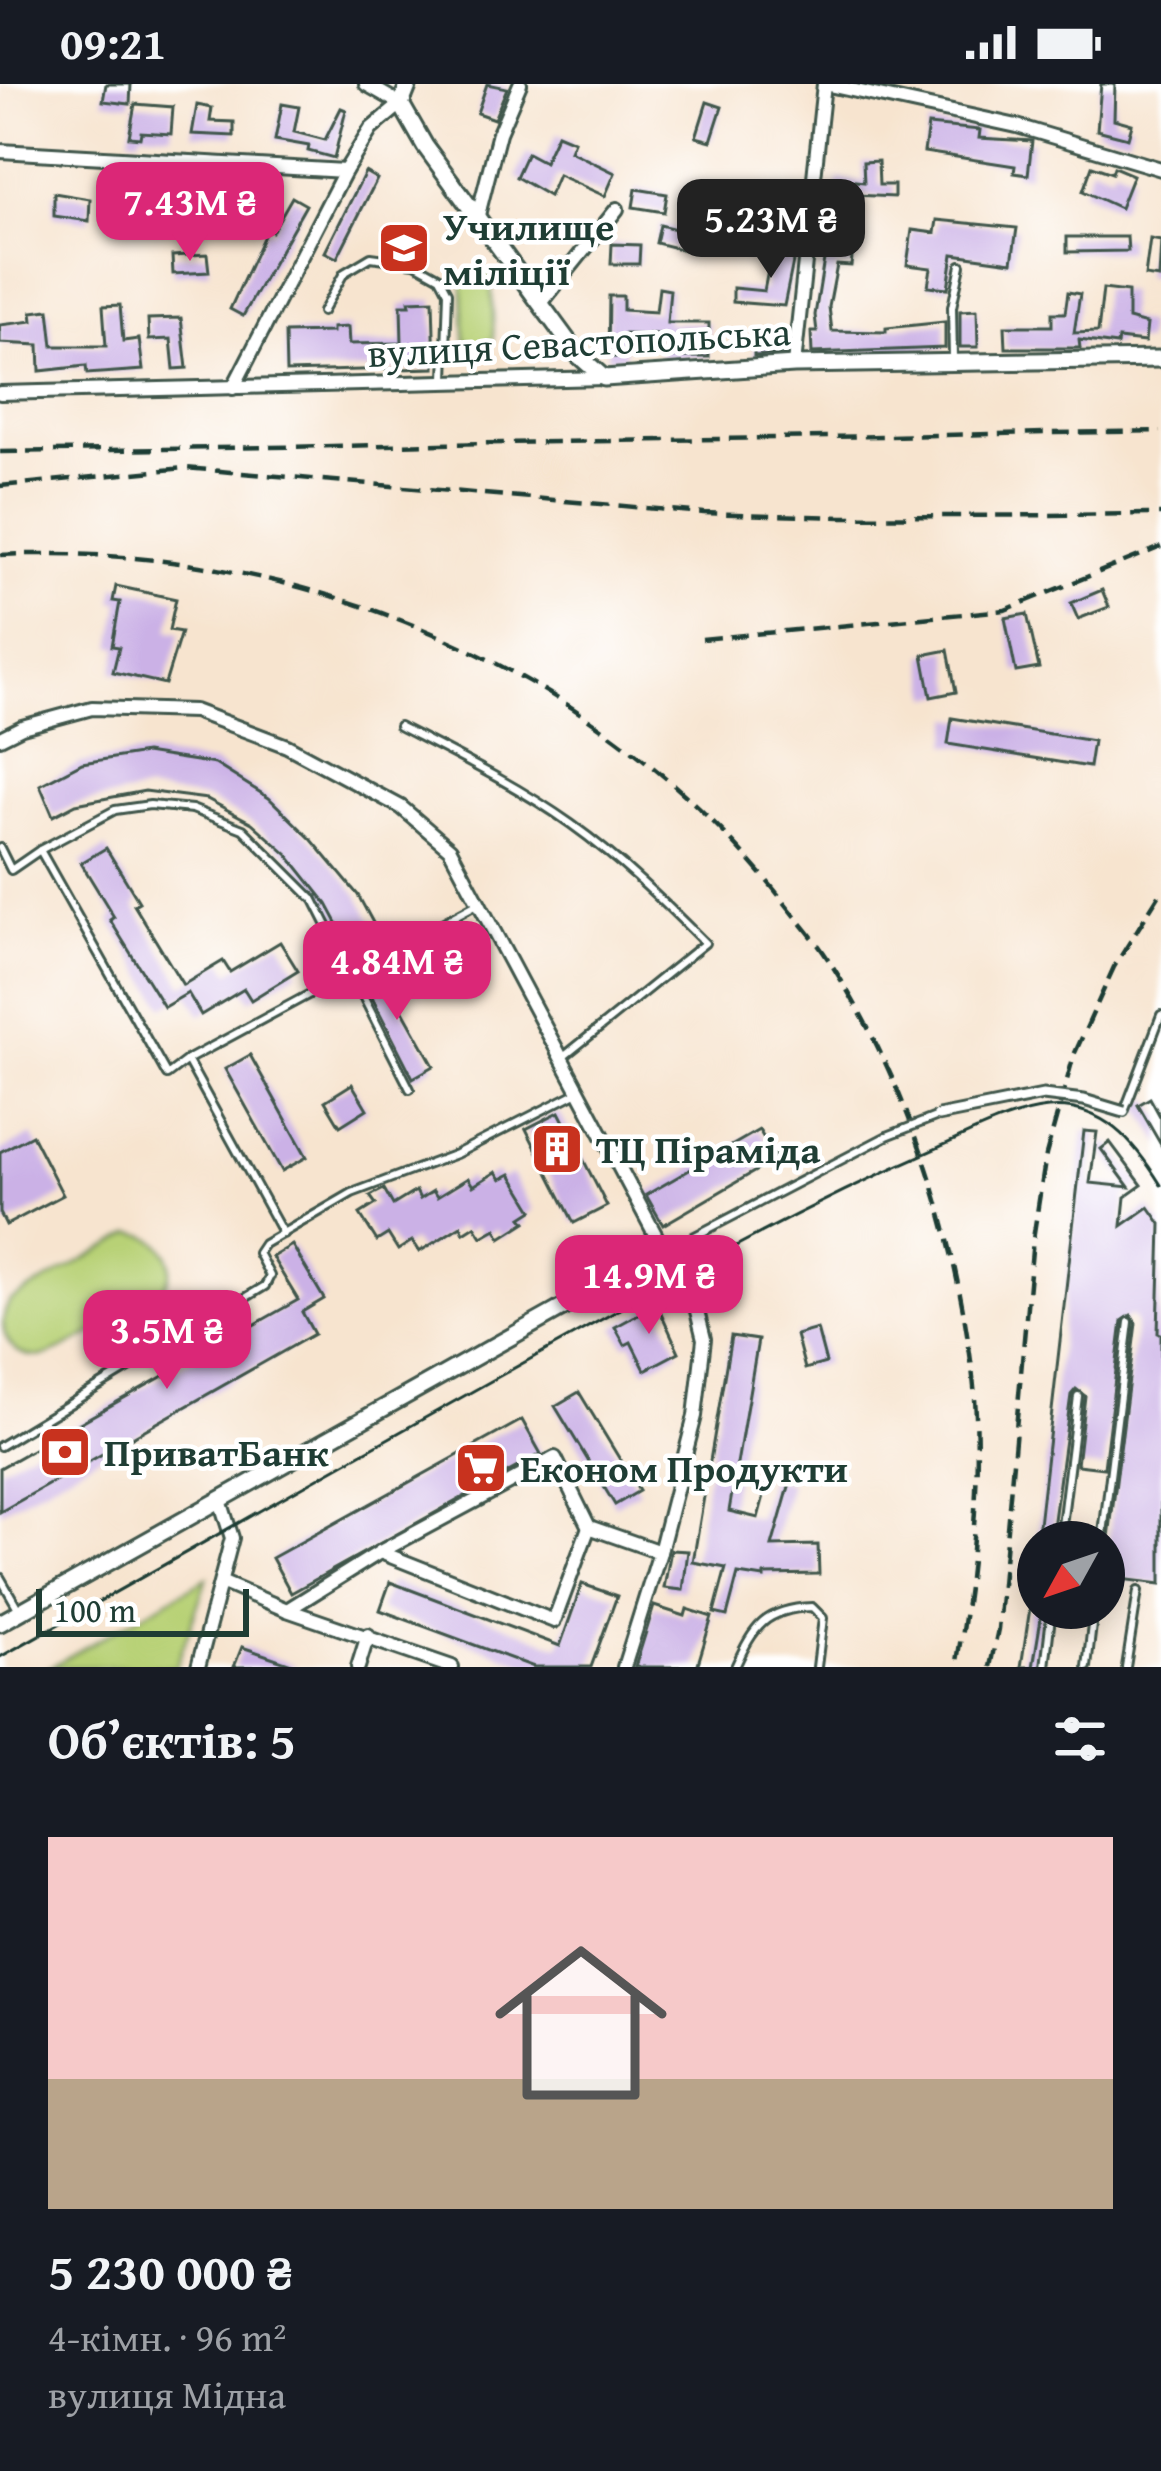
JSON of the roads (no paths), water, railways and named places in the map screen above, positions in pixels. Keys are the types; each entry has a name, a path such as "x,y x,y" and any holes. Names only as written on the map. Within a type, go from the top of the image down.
{"street":[{"path":"366,84 401,104 425,146 578,355 604,378"},
{"path":"233,388 345,171 371,129 401,104 409,84"},
{"path":"478,215 499,133 520,84"},
{"path":"794,365 824,84 1017,126 1161,169"},
{"path":"0,151 345,171"},
{"path":"542,302 617,209"},
{"name":"вулиця Севастопольська","path":"0,393 604,378 794,365 1161,359"},
{"path":"0,738 22,727 92,708 194,711 287,746 401,808 450,849 664,1251 0,1623"},
{"path":"938,1116 1043,1095 1124,1112"},
{"path":"624,1667 695,1416 704,1339 695,1303"},
{"path":"287,1610 380,1552 554,1458 589,1527 660,1552"},
{"path":"198,1667 224,1583 232,1538 220,1500"},
{"path":"380,1552 554,1621 589,1527"},
{"path":"224,1583 452,1667"},
{"path":"358,1667 368,1635"}],"lane":[{"path":"322,311 344,273 371,257 415,263 440,277 448,292 446,382"},
{"path":"953,362 952,307 962,265"},
{"path":"399,726 570,823 640,878 705,943 562,1058"},
{"path":"0,876 115,810 150,805 192,809 243,830 314,900 410,1089"},
{"path":"0,848 11,870"},
{"path":"40,850 166,1075 479,903"},
{"path":"1124,1112 1161,1015"},
{"path":"188,1060 283,1234"},
{"path":"0,1446 265,1286 270,1276 259,1248 352,1193 455,1154 580,1092"},
{"path":"664,1251 887,1136 938,1116"},
{"path":"1105,1521 1129,1322"},
{"path":"1063,1521 1078,1396"},
{"path":"0,1576 20,1612"},
{"path":"1126,1667 1138,1591"},
{"path":"735,1667 749,1636 764,1620 784,1609 812,1607 823,1618 818,1667"},
{"path":"1046,1667 1050,1629"},
{"path":"1087,1667 1092,1629"}],"tram line":[{"path":"0,1657 736,1246 991,1124 1048,1108 1085,1112 1128,1141 1161,1185"}],"railway":[{"path":"0,452 1161,431"},
{"path":"0,486 185,468 704,513 842,517 1161,514"},
{"path":"702,639 1005,610 1161,547"},
{"path":"0,555 112,556 222,570 330,596 434,634 533,684 625,745 709,818 784,902 828,959 882,1056 924,1160 954,1268 973,1377 977,1448 971,1560 956,1667"},
{"path":"990,1667 998,1629 1033,1239 1046,1155 1074,1055 1114,967 1161,892"}],"place":[{"name":"Училище міліції","path":"404,248"},
{"name":"ТЦ Піраміда","path":"557,1149"},
{"name":"ПриватБанк","path":"65,1452"},
{"name":"Економ Продукти","path":"481,1468"}]}
